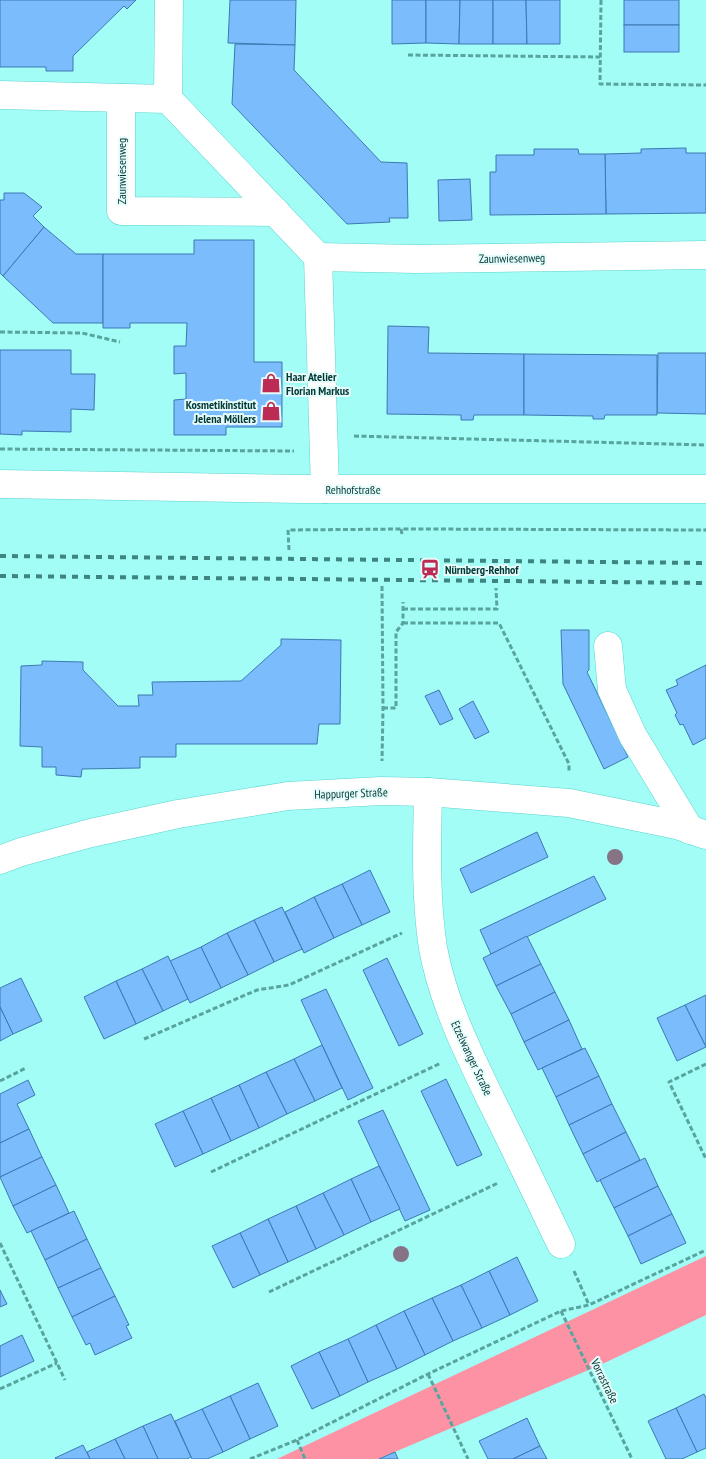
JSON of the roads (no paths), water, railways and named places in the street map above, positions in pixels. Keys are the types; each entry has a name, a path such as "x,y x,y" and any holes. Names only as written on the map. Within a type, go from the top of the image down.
{"street":[{"path":"169,0 168,99 318,257 324,489"},
{"path":"0,95 168,99"},
{"name":"Zaunwiesenweg","path":"121,98 121,210 276,212"},
{"name":"Zaunwiesenweg","path":"318,257 416,259 706,255"},
{"name":"Rehhofstraße","path":"0,484 324,489 706,488"},
{"path":"608,646 612,690 634,736 698,833"},
{"name":"Happurger Straße","path":"0,860 21,852 92,833 178,814 288,796 381,791 428,792 569,803 677,825 698,833"},
{"name":"Etzelwanger Straße","path":"428,792 427,849 430,920 433,947 441,980 450,1010 467,1050 561,1244"}],"railway":[{"path":"0,556 706,563"},
{"path":"0,576 706,583"}],"place":[{"name":"Haar Atelier Florian Markus","path":"271,383"},
{"name":"Kosmetikinstitut Jelena Möllers","path":"271,411"},
{"name":"Nürnberg-Rehhof","path":"430,569"}]}
